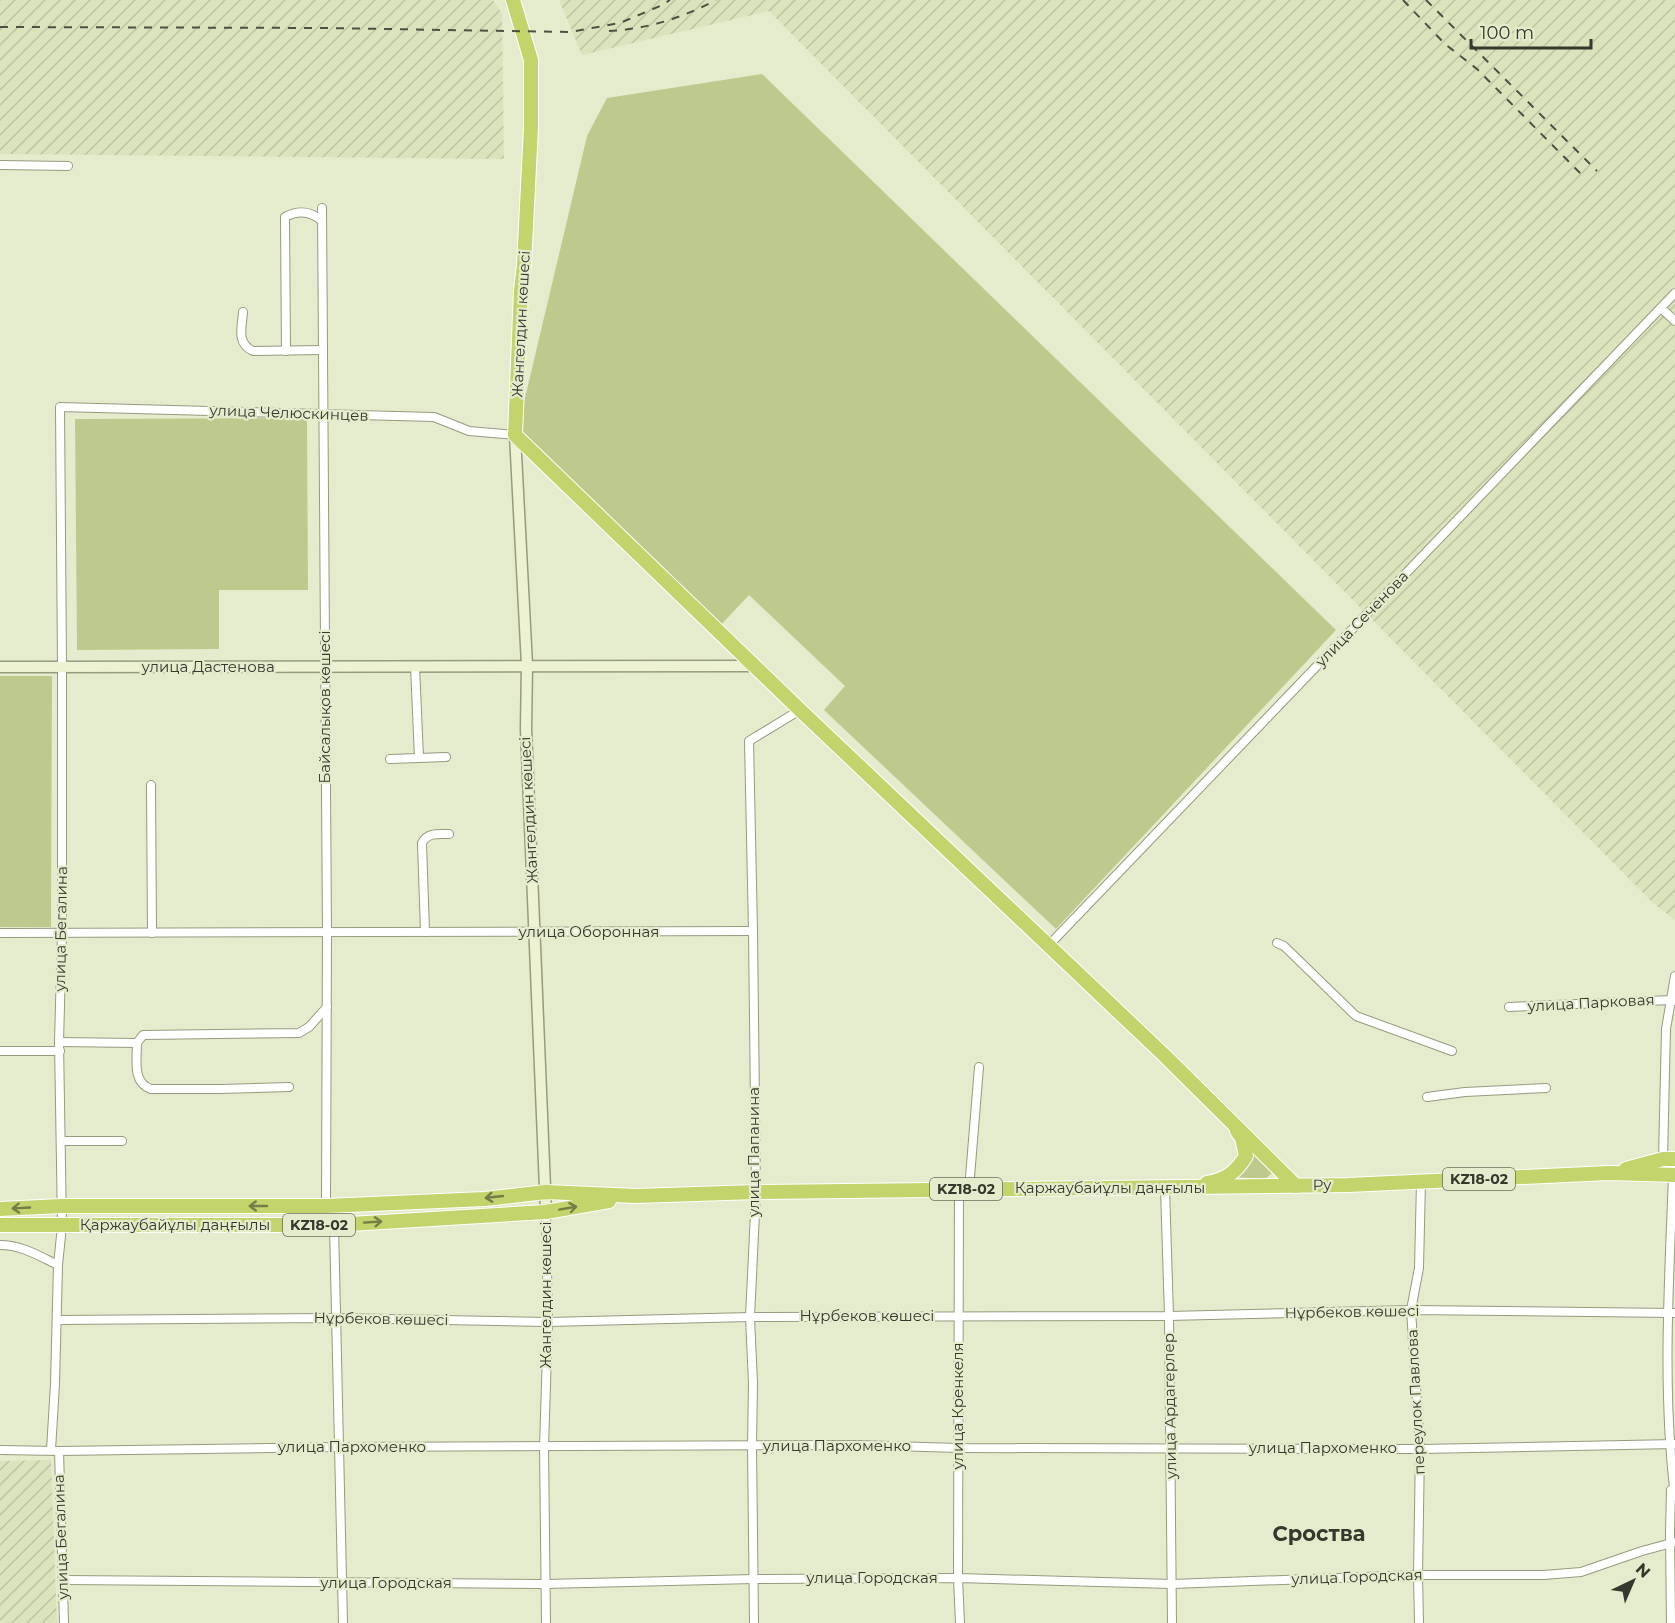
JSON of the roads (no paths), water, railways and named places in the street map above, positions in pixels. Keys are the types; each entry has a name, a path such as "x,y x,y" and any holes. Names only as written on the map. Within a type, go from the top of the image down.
{"highway":[{"name":"Жангелдин көшесі","path":"513,0 531,60 531,127 515,435"},
{"path":"515,435 800,710 1221,1110 1296,1186"},
{"path":"1180,1188 1215,1182 1236,1171 1246,1156 1242,1138 1221,1110"},
{"path":"1272,1161 1306,1180 1348,1185"},
{"name":"KZ18-02","path":"1348,1185 1609,1173 1661,1164 1674,1176"},
{"name":"Ру","path":"1296,1186 1348,1185"},
{"name":"Қаржаубайұлы даңғылы","path":"0,1209 61,1206 326,1206 485,1198 546,1192 636,1196 756,1192 1296,1186"},
{"name":"Қаржаубайұлы даңғылы","path":"0,1225 334,1225 546,1212 636,1196"}],"street":[{"path":"0,165 68,166"},
{"name":"Байсалықов көшесі","path":"322,208 327,933 326,1206"},
{"path":"286,351 285,217 300,212 316,216 322,221"},
{"name":"улица Сеченова","path":"1049,945 1675,293"},
{"path":"1661,308 1675,321"},
{"path":"243,312 241,339 247,348 253,351 323,350"},
{"name":"улица Челюскинцев","path":"60,407 434,417 469,431 515,435"},
{"name":"улица Бегалина","path":"60,407 63,667 62,932 59,1042 62,1226 58,1265 55,1450 64,1623"},
{"name":"Жангелдин көшесі","path":"515,435 527,666 526,729 546,1192 548,1322 544,1447 546,1623"},
{"path":"416,666 418,758"},
{"name":"улица Дастенова","path":"0,668 754,666"},
{"name":"улица Папанина","path":"754,1623 753,1383 750,1317 756,1192 748,741 800,710"},
{"path":"390,759 446,757"},
{"path":"151,785 152,933"},
{"path":"425,932 422,843 432,834 449,834"},
{"name":"улица Оборонная","path":"0,933 753,932"},
{"path":"1277,943 1284,946 1356,1016 1452,1051"},
{"path":"1661,1164 1666,1029 1673,1000 1675,976"},
{"name":"улица Парковая","path":"1509,1007 1673,1000"},
{"path":"289,1087 151,1089 143,1086 138,1078 137,1042 143,1035 299,1033 309,1027 327,1007"},
{"path":"59,1042 137,1042"},
{"path":"0,1051 60,1051"},
{"name":"улица Кренкеля","path":"960,1623 957,1315 964,1189 979,1067"},
{"path":"1427,1097 1465,1092 1545,1088"},
{"path":"61,1141 122,1142"},
{"path":"1671,1623 1674,1176"},
{"name":"переулок Павлова","path":"1419,1623 1420,1449 1411,1310 1419,1268 1421,1181"},
{"name":"улица Ардагерлер","path":"1165,1188 1169,1316 1172,1623"},
{"path":"334,1225 341,1447 341,1582 344,1623"},
{"path":"0,1245 10,1245 35,1253 58,1265"},
{"name":"Нұрбеков көшесі","path":"58,1320 336,1318 548,1322 957,1315 1169,1316 1411,1310 1672,1313"},
{"name":"улица Пархоменко","path":"0,1450 856,1444 959,1448 1420,1449 1672,1444"},
{"path":"1672,1471 1675,1496"},
{"name":"улица Городская","path":"63,1580 545,1584 754,1579 958,1578 1172,1584 1418,1575 1544,1575 1581,1572 1673,1542"}],"railway":[{"path":"0,27 324,28 570,32 620,23 670,0"},
{"path":"609,31 664,22 716,0"},
{"path":"1403,0 1445,44 1477,69 1584,177"},
{"path":"1426,0 1597,171"}],"district":[{"name":"Сроства","path":"1319,1534"}]}
